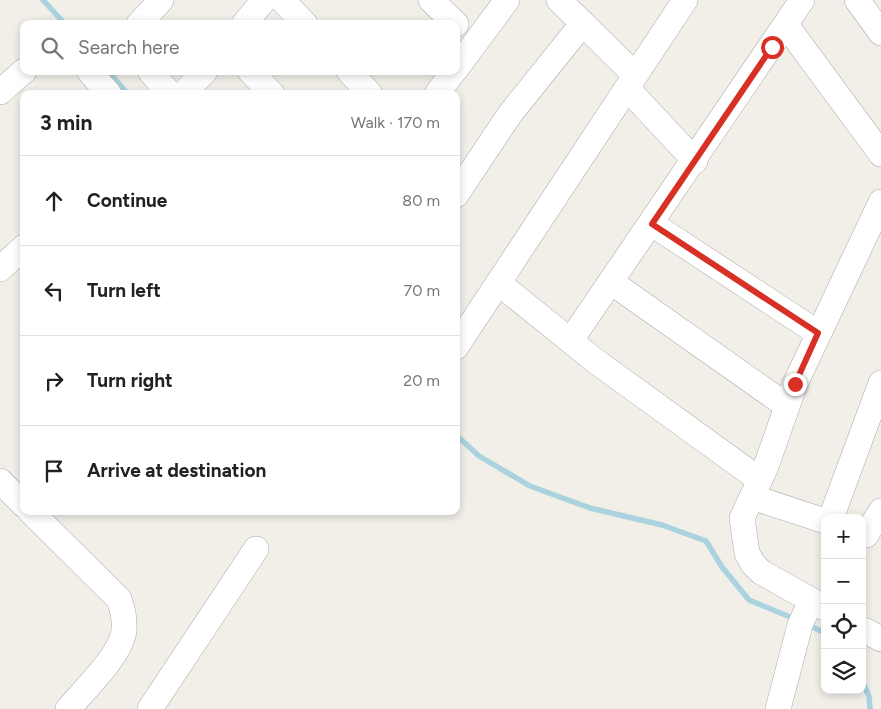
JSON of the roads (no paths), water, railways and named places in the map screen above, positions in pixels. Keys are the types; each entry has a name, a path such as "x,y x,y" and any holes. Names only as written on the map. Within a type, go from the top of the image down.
{"street":[{"path":"144,20 161,0"},
{"path":"247,20 264,0"},
{"path":"282,0 301,20"},
{"path":"431,0 452,20"},
{"path":"460,64 507,0"},
{"path":"560,0 583,23 695,161"},
{"path":"460,341 500,284 685,0"},
{"path":"571,340 695,161 802,0"},
{"path":"856,0 881,33"},
{"path":"460,189 510,114 583,23"},
{"path":"786,25 881,154"},
{"path":"460,28 476,43"},
{"path":"0,92 20,74"},
{"path":"92,75 106,90"},
{"path":"153,75 167,90"},
{"path":"187,90 201,75"},
{"path":"254,75 268,90"},
{"path":"353,75 366,90"},
{"path":"440,90 451,75"},
{"path":"778,709 811,611 753,564 747,552 742,518 756,489 787,406 818,333 881,202"},
{"path":"652,224 818,333"},
{"path":"0,270 20,251"},
{"path":"611,282 787,406"},
{"path":"500,284 756,489 821,519"},
{"path":"832,514 881,383"},
{"path":"0,481 20,501"},
{"path":"870,537 881,511"},
{"path":"34,515 119,599 124,615 124,632 116,651 68,709"},
{"path":"150,709 256,549"},
{"path":"866,631 881,639"}],"waterway":[{"path":"43,0 61,20"},
{"path":"111,75 125,90"},
{"path":"460,439 479,456 530,486 590,508 662,525 706,541 722,567 749,600 795,619"},
{"path":"806,624 821,631"},
{"path":"866,690 869,696 870,709"}]}
